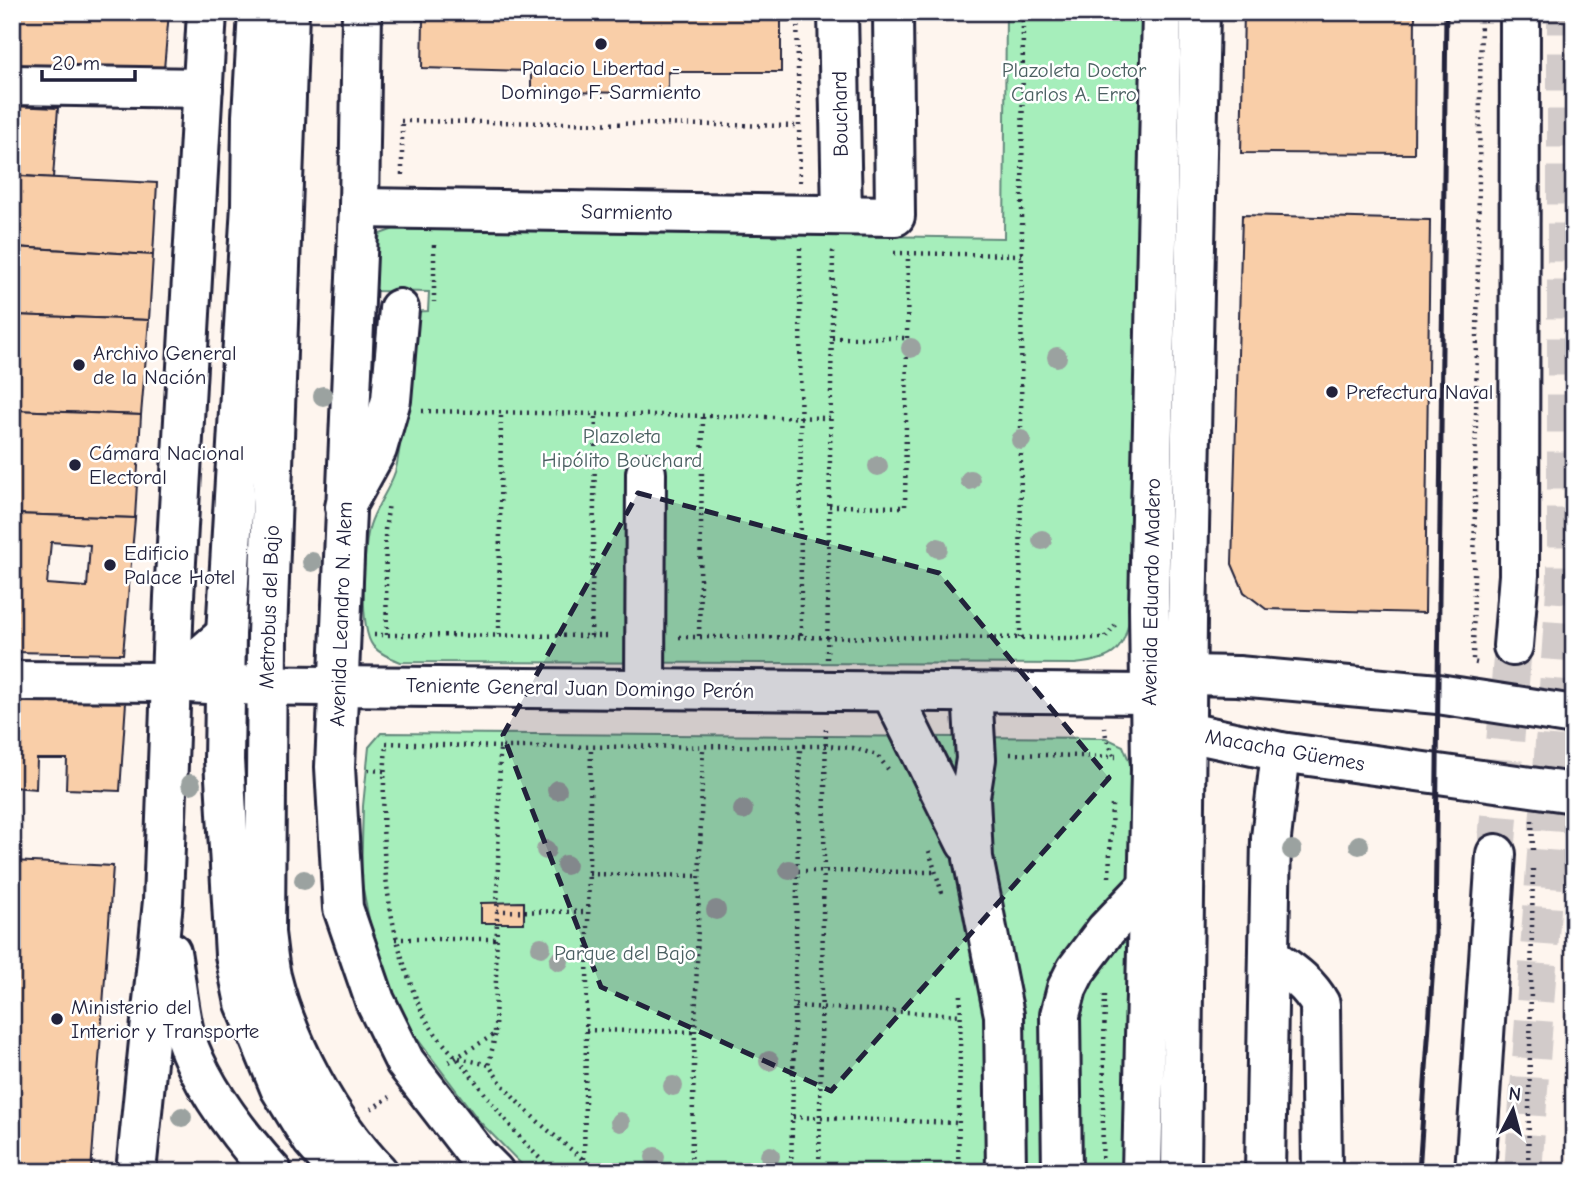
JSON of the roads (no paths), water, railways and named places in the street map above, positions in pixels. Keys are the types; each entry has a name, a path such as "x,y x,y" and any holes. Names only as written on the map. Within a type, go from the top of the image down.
{"main road":[{"path":"136,1172 163,901 170,682 207,12"},
{"name":"Metrobus del Bajo","path":"258,12 252,116 251,205 226,634 223,760 234,942 245,1003 280,1088 312,1140 340,1172"},
{"name":"Metrobus del Bajo","path":"289,12 266,685 265,933 271,974 284,1018 306,1067 342,1128 378,1172"},
{"name":"Avenida Leandro N. Alem","path":"362,12 359,208 335,767 343,908 375,1001 405,1062 477,1155 494,1172"},
{"name":"Bouchard","path":"838,12 849,215"},
{"name":"Sarmiento","path":"359,208 895,216 893,12"},
{"name":"Avenida Eduardo Madero","path":"1142,1172 1151,770 1148,694 1162,12"},
{"name":"Avenida Eduardo Madero","path":"1181,1172 1186,675 1200,12"},
{"path":"1513,646 1520,575 1520,12"},
{"path":"12,85 203,88"},
{"path":"345,507 377,449 391,400 399,309"},
{"path":"645,688 646,473"},
{"name":"Metrobus del Bajo","path":"170,682 226,634"},
{"path":"1148,694 1186,675 1238,676 1438,694 1574,715"},
{"name":"Teniente General Juan Domingo Perón","path":"12,681 1148,694"},
{"path":"891,692 973,858"},
{"path":"972,692 976,759 970,797 973,858 1004,1015 1006,1172"},
{"name":"Macacha Güemes","path":"1148,694 1187,732 1281,752 1574,793"},
{"path":"1269,957 1302,979 1320,1004 1322,1155 1265,1154 1271,838 1281,752"},
{"path":"1475,1172 1496,854"},
{"path":"1062,1172 1060,1015 1067,988 1076,970 1106,929 1147,887"},
{"path":"163,901 186,1037 200,1070 226,1114 272,1172"}],"tunnel":[{"path":"1523,1172 1566,577 1566,12"},
{"path":"1496,854 1513,646"}],"railway":[{"path":"1419,1172 1435,936 1446,12"}],"place":[{"name":"Palacio Libertad - Domingo F. Sarmiento","path":"601,44"},
{"name":"Archivo General de la Nación","path":"79,365"},
{"name":"Prefectura Naval","path":"1332,392"},
{"name":"Cámara Nacional Electoral","path":"75,465"},
{"name":"Edificio Palace Hotel","path":"110,565"},
{"name":"Ministerio del Interior y Transporte","path":"57,1019"}],"park label":[{"name":"Plazoleta Doctor Carlos A. Erro","path":"1074,82"},
{"name":"Plazoleta Hipólito Bouchard","path":"622,448"},
{"name":"Parque del Bajo","path":"625,953"}]}
